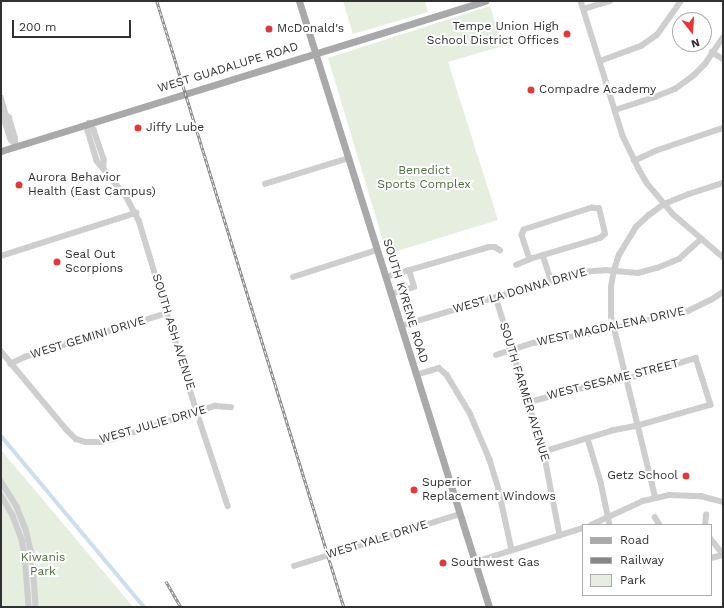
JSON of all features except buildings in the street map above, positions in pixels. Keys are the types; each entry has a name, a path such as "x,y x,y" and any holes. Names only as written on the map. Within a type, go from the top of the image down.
{"main road":[{"name":"SOUTH KYRENE ROAD","path":"300,1 489,607"},
{"name":"WEST GUADALUPE ROAD","path":"1,151 315,52 485,1"}],"street":[{"path":"582,1 615,110 634,161 645,180 664,204 701,239 721,255 723,248"},
{"path":"584,9 610,1"},
{"path":"600,61 641,46 657,35 681,1"},
{"path":"615,110 675,89 694,75 723,37"},
{"path":"712,52 723,59"},
{"path":"1,97 6,115 4,118 11,139 16,146"},
{"name":"SOUTH ASH AVENUE","path":"89,123 88,131 98,161 126,196 136,213 197,412 228,506"},
{"path":"634,161 658,150 723,128"},
{"path":"265,184 349,158"},
{"path":"655,498 614,329 610,306 614,270 619,255 636,227 649,215 664,204 723,183"},
{"path":"516,265 530,259 600,238 605,234 598,209 592,208 524,230 522,235 530,259"},
{"path":"1,256 136,213"},
{"name":"WEST LA DONNA DRIVE","path":"401,326 551,280 589,271 614,270 638,273 670,264 690,251 701,239"},
{"path":"386,278 490,247 495,247 500,250"},
{"path":"293,277 378,250"},
{"path":"543,255 551,280"},
{"path":"391,294 414,287 409,271"},
{"name":"WEST MAGDALENA DRIVE","path":"496,355 554,339 614,329 688,311 723,292"},
{"name":"SOUTH FARMER AVENUE","path":"496,297 544,452 560,536"},
{"name":"WEST GEMINI DRIVE","path":"10,364 25,357 167,313"},
{"path":"1,351 10,364"},
{"name":"WEST SESAME STREET","path":"529,402 583,388 627,379 696,358 711,405 638,426"},
{"name":"WEST JULIE DRIVE","path":"10,364 66,430 76,439 86,442 104,442 215,406 231,407"},
{"path":"416,375 439,368 447,375 470,413 492,467 512,550"},
{"path":"544,452 638,426"},
{"path":"588,439 610,524"},
{"path":"1,481 17,507 26,529 33,560 36,607"},
{"path":"593,524 643,501 655,498 680,494 701,496 723,502"},
{"path":"1,495 13,516 22,540 25,555 29,607"},
{"name":"WEST YALE DRIVE","path":"294,566 460,514"},
{"path":"705,524 706,515"},
{"path":"656,517 660,524"},
{"path":"475,562 582,528"},
{"path":"712,540 723,554 712,558"}],"green space":[{"path":"343,1 425,1 428,12 353,34"},
{"name":"Benedict Sports Complex","path":"490,6 503,46 448,62 498,220 387,254 328,58"},
{"name":"Kiwanis Park","path":"1,450 34,489 133,607 1,607"}],"waterway":[{"path":"1,436 144,607"}],"railway":[{"path":"157,1 344,607"},
{"path":"166,581 181,607"}],"place":[{"name":"McDonald's","path":"269,29"},
{"name":"Tempe Union High School District Offices","path":"567,34"},
{"name":"Compadre Academy","path":"531,90"},
{"name":"Jiffy Lube","path":"138,128"},
{"name":"Aurora Behavior Health (East Campus)","path":"19,185"},
{"name":"Seal Out Scorpions","path":"57,262"},
{"name":"Getz School","path":"686,476"},
{"name":"Superior Replacement Windows","path":"414,490"},
{"name":"Southwest Gas","path":"443,563"}]}
